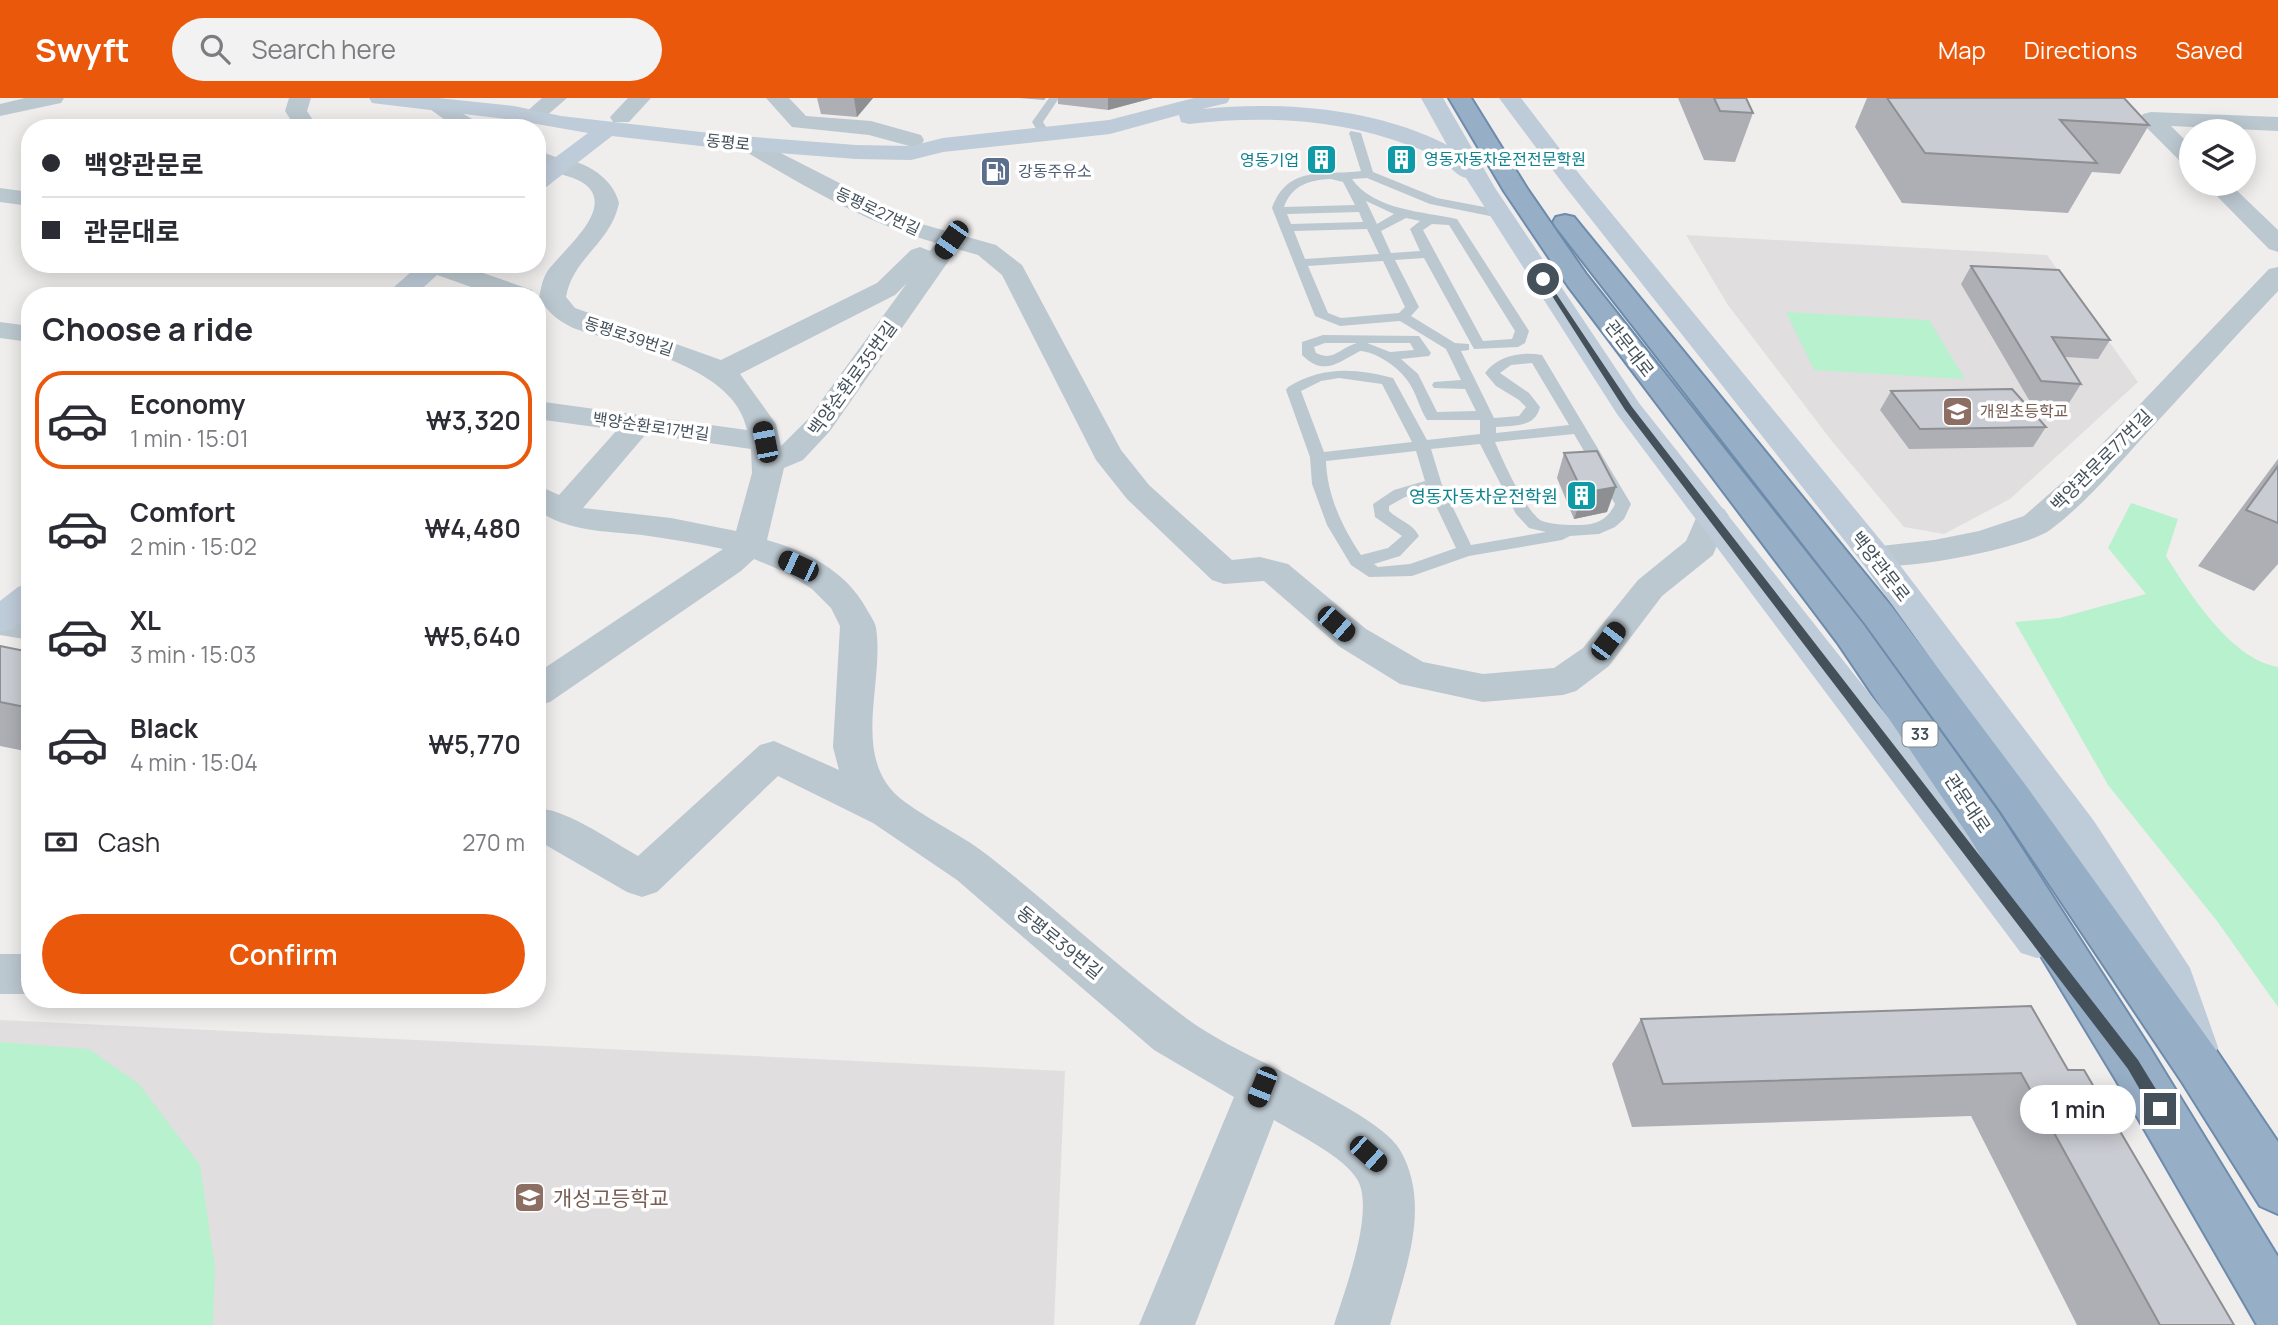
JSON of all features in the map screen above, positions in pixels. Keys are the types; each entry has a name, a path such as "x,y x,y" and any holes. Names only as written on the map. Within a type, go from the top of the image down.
{"highway":[{"name":"33","path":"1460,98 1510,196"},
{"name":"33","path":"1480,98 1490,118 1510,196"},
{"name":"관문대로","path":"1510,196 1850,633 1984,825 2133,1064 2278,1308"},
{"name":"관문대로","path":"1510,196 1879,616 2013,798 2199,1066 2278,1188"}],"main road":[{"name":"동평로","path":"381,98 525,113 545,119"},
{"path":"1218,106 1266,98"},
{"path":"1432,98 1510,196 1628,408 2133,1064"},
{"name":"백양관문로","path":"1510,98 1572,180 1875,555 2079,833 2174,982 2199,1066"},
{"name":"동평로","path":"614,123 751,145 911,153 943,145 1110,127 1218,106"},
{"path":"1218,106 1360,122 1418,139 1454,156 1510,196"},
{"name":"동평로","path":"546,119 561,124 614,123 913,140 943,145"},
{"path":"546,168 614,123"},
{"path":"408,287 425,273"},
{"path":"0,621 21,603"}],"street":[{"path":"0,110 53,98"},
{"path":"300,98 296,111 301,119"},
{"path":"525,113 556,98"},
{"path":"614,123 640,98"},
{"path":"777,98 800,122 871,128 913,140"},
{"path":"434,104 457,119"},
{"path":"2179,120 2151,119 2179,147"},
{"path":"2256,123 2278,124"},
{"name":"동평로27번길","path":"751,145 791,169 908,229 987,250 1013,271 1107,453 1138,492 1224,572 1260,568 1276,572 1353,638 1413,674 1483,688 1563,681 1596,657 1650,588 1701,547 1712,516"},
{"name":"동평로39번길","path":"546,169 596,181 605,195 606,206 596,232 559,273 552,298 547,304 583,322 694,358 721,372 747,400 761,424 767,453"},
{"path":"0,195 21,198"},
{"path":"2229,196 2278,244"},
{"path":"721,372 886,289 930,243 951,240"},
{"name":"백양순환로35번길","path":"767,453 792,453 818,425 951,240"},
{"path":"455,273 496,287"},
{"name":"백양관문로77번길","path":"1875,555 1934,551 1984,541 2036,524 2092,473 2278,275"},
{"path":"0,330 21,333"},
{"name":"백양순환로17번길","path":"546,411 639,424 767,453"},
{"path":"550,503 639,424"},
{"path":"546,686 729,563 749,544 767,453"},
{"name":"동평로39번길","path":"550,503 575,517 724,537 749,544 812,572 834,586 853,610 858,626 853,747 869,796 890,814 972,867 1171,1035 1355,1142 1381,1166 1388,1200 1388,1236 1362,1325"},
{"path":"0,621 21,625"},
{"path":"546,825 642,879 774,756 890,814"},
{"path":"0,974 21,974"},
{"path":"1167,1325 1262,1087"}],"lane":[{"path":"1045,135 1037,122 1055,98"},
{"path":"1355,133 1368,174"},
{"path":"1510,196 1434,201 1368,174 1343,177 1332,175 1303,178 1281,198 1279,211 1322,317 1340,322 1403,317 1452,348 1487,425 1487,443 1522,510 1535,524 1583,532"},
{"path":"1343,177 1350,182 1412,307 1403,317"},
{"path":"1354,192 1404,214 1453,222 1522,331 1518,343 1452,348"},
{"path":"1279,211 1362,208"},
{"path":"1286,228 1372,228 1404,214"},
{"path":"1430,220 1416,229 1479,346"},
{"path":"1300,263 1428,254"},
{"path":"1388,356 1424,352 1415,339 1324,339 1307,345 1309,355 1324,362 1339,360 1349,348 1360,346 1388,356 1413,377 1432,417 1487,425 1579,429"},
{"path":"1318,457 1422,445 1487,425 1523,419 1531,414 1533,407 1528,397 1496,383 1492,373 1499,364 1514,359 1537,358 1623,504 1620,516 1608,525 1583,532 1466,551 1412,570 1375,573 1357,561 1344,544 1317,477 1318,457 1293,390 1310,379 1335,375 1361,373 1388,381 1422,445 1434,485 1466,551"},
{"path":"1438,384 1470,384"},
{"path":"1357,561 1388,556 1404,546 1411,536 1408,529 1392,523 1381,513 1381,504 1393,495 1411,488 1434,485"}],"shaded area":[{"name":"개원초등학교","path":"1686,235 2047,255 2138,382 2010,499 1944,534 1904,527 1831,440 1728,305"},
{"name":"개성고등학교","path":"0,1020 1065,1071 1054,1325 0,1325"}],"green space":[{"path":"1786,312 1929,320 1965,379 1814,370"},
{"path":"2131,503 2178,519 2166,556 2187,588 2213,623 2244,652 2278,667 2278,1007 2217,921 2108,785 2015,622 2059,618 2146,594 2108,548"},
{"path":"0,1042 89,1049 139,1084 200,1165 215,1267 213,1325 0,1325"}],"building":[{"path":"1714,98 1746,98 1753,113 1720,111"},
{"path":"1887,98 2124,98 2149,125 2060,120 2097,163 1925,153"},
{"path":"1971,266 2059,270 2110,340 2052,337 2081,384 2041,381"},
{"path":"2012,389 2046,427 1920,429 1891,391"},
{"path":"1597,451 1616,487 1583,493 1564,453"},
{"path":"2278,466 2278,523 2246,510"},
{"path":"0,646 21,650 21,706 0,702"},
{"path":"2031,1006 2068,1070 2084,1070 2234,1325 2160,1325 2021,1073 1663,1084 1641,1019"}],"place":[{"name":"영동자동차운전전문학원","path":"1401,159"},
{"name":"영동기업","path":"1322,160"},
{"name":"강동주유소","path":"995,171"},
{"name":"개원초등학교","path":"1957,411"},
{"name":"영동자동차운전학원","path":"1581,496"},
{"name":"개성고등학교","path":"530,1198"}],"route":[{"path":"1543,279 1628,408 2133,1064 2160,1109"}]}
